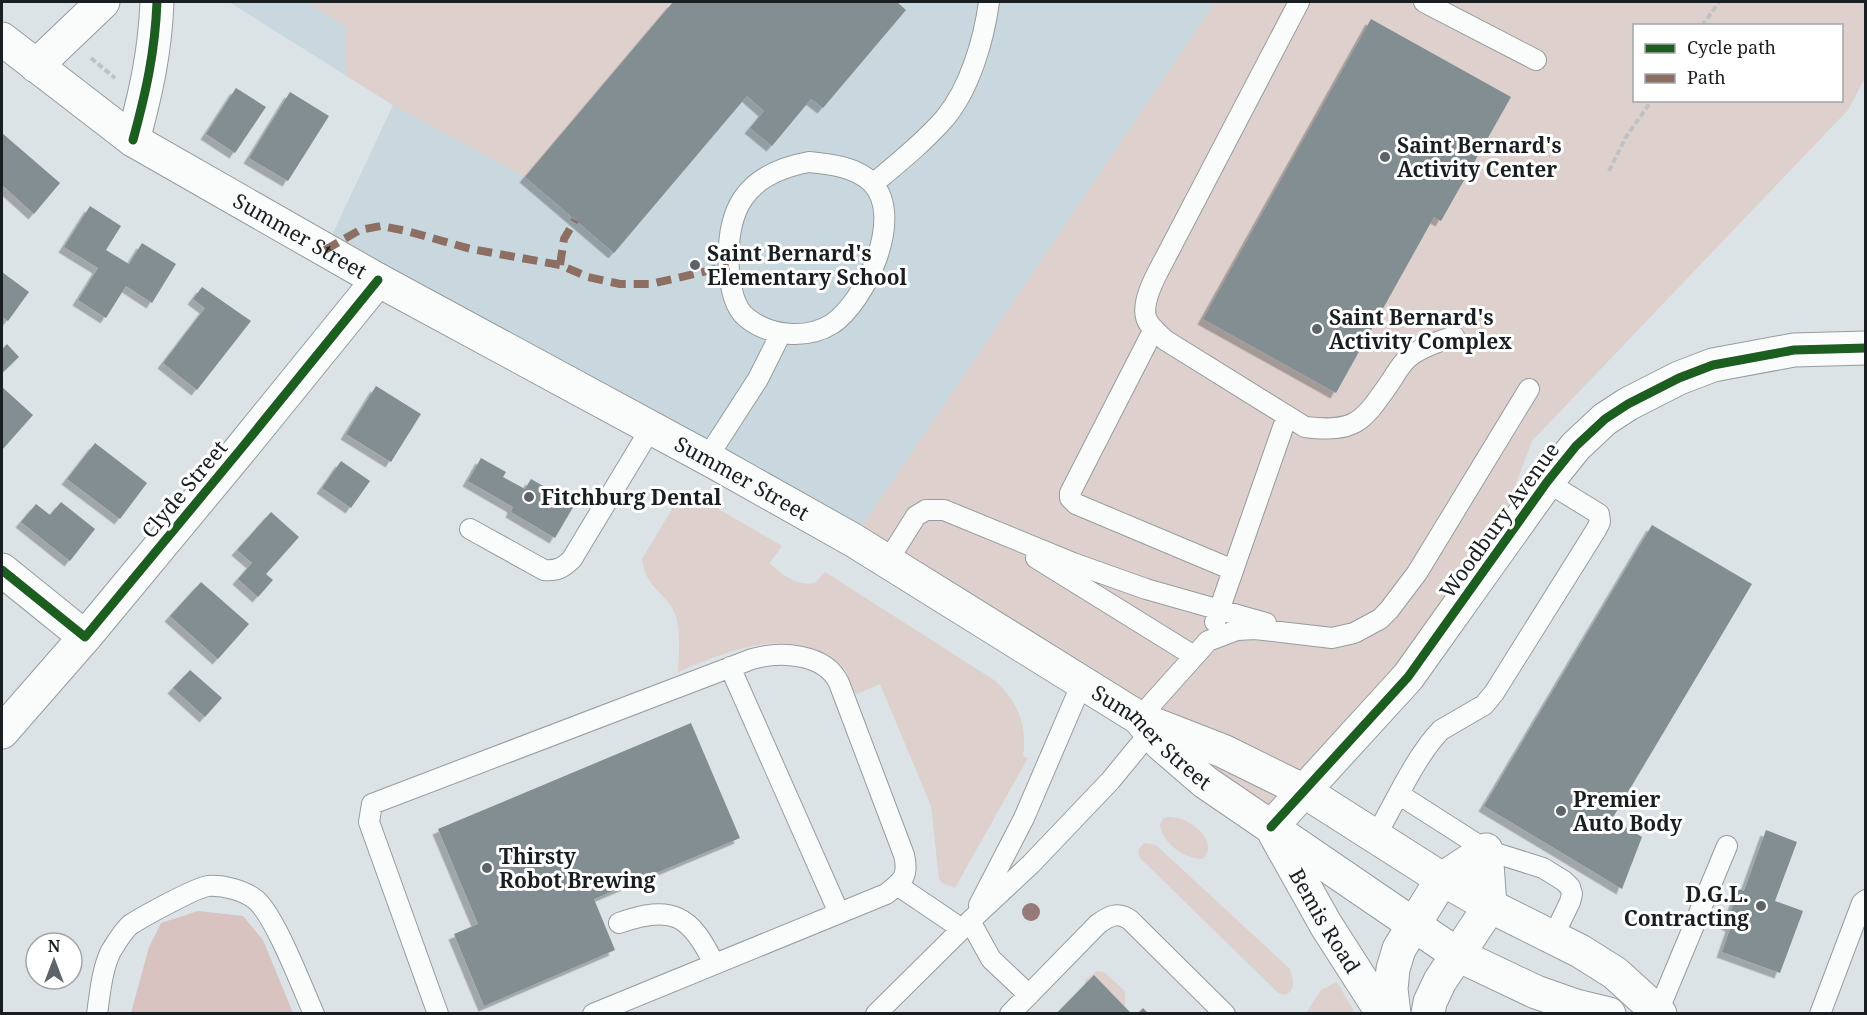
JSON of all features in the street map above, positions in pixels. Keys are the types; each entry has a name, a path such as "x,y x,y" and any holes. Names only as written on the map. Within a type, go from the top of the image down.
{"main road":[{"path":"36,66 104,2"},
{"path":"133,140 147,87 156,39 157,2"},
{"name":"Summer Street","path":"2,39 133,140 378,280 707,458 853,540 1082,683 1148,725 1161,744 1205,782 1458,956 1536,993 1609,1014"},
{"name":"Clyde Street","path":"2,732 85,637 378,280"},
{"name":"Woodbury Avenue","path":"1271,827 1408,677 1547,482 1576,446 1605,419 1628,404 1679,378 1713,365 1783,352 1866,348"},
{"path":"2,570 85,637"},
{"path":"1148,725 1223,751 1304,791 1442,879 1580,951 1615,973 1629,1001 1658,1013"},
{"name":"Bemis Road","path":"1271,827 1326,925 1383,1014"},
{"path":"1394,1014 1391,989 1393,969 1399,949 1442,879 1486,850 1490,906 1440,981 1430,1002 1428,1014"}],"lane":[{"path":"873,184 946,116 969,76 985,32 989,2"},
{"path":"1299,2 1152,283 1146,317 1165,340 1305,428 1320,429 1341,429 1356,423 1370,412 1410,356 1454,336"},
{"path":"1424,2 1536,60"},
{"path":"809,162 828,164 857,173 873,184 881,198 885,216 884,237 878,257 855,300 832,324 801,334 781,333 757,326 742,314 733,296 729,266 729,236 733,217 754,185 771,172 788,165 809,162"},
{"path":"1154,329 1070,493 1070,498 1076,504 1233,570"},
{"path":"707,458 758,379 781,333"},
{"path":"1208,641 1236,630 1276,631 1332,638 1354,633 1380,619 1417,573 1530,389"},
{"path":"876,1014 1031,864 1111,780 1194,656 1208,641 1287,416"},
{"path":"470,529 544,570 563,568 572,559 651,428"},
{"path":"1376,837 1425,750 1436,735 1484,705 1494,693 1600,522 1599,514 1547,482"},
{"path":"887,562 916,516 926,510 944,510 1073,564 1146,590 1318,637"},
{"path":"987,528 1194,656"},
{"path":"438,1014 369,822 372,804 730,667 770,654 790,655 824,666 835,675 904,855 906,875 886,894 593,1014"},
{"path":"730,667 839,913"},
{"path":"966,925 1024,818 1082,683"},
{"path":"1400,795 1486,850 1543,868 1570,887 1572,894 1570,902 1553,937"},
{"path":"1658,1013 1727,846"},
{"path":"897,885 966,925 991,959 1029,995"},
{"path":"97,1014 110,953 130,926 191,891 207,886 221,886 242,892 256,900 270,918 314,1014"},
{"path":"1820,1014 1862,903 1866,900"},
{"path":"619,923 650,914 680,920 693,928 714,964"},
{"path":"1010,1014 1098,924 1109,916 1116,915 1125,916 1130,920 1225,1014"}],"path":[{"path":"1703,24 1719,2"},
{"path":"83,52 116,79"},
{"path":"1609,171 1626,137 1651,102"}],"shaded area":[{"name":"Saint Bernard's Elementary School","path":"229,2 1215,2 853,540 325,250 393,105"},
{"path":"306,2 665,2 670,6 525,177 393,105 345,75 345,26"},
{"name":"Saint Bernard's Activity Complex","path":"1215,2 1865,2 1865,78 1848,110 1532,441 1494,542 1271,827 853,540"},
{"path":"684,489 782,546 770,563 785,576 796,582 809,584 815,583 825,572 994,680 1009,696 1019,714 1024,734 1023,756 1028,758 955,888 942,883 939,879 931,806 880,684 857,694 842,666 822,653 801,646 781,643 740,649 678,672 677,621 671,606 649,580 642,559"},
{"path":"1168,817 1176,817 1192,824 1205,837 1208,844 1203,859 1182,853 1165,838 1160,824"},
{"path":"1144,843 1156,845 1290,969 1293,985 1290,991 1283,995 1277,992 1140,858 1138,850"},
{"path":"198,911 243,916 263,940 293,1013 131,1013 149,947 161,923"},
{"path":"1096,971 1104,972 1125,991 1125,1007 1094,976 1085,985 1085,980"},
{"path":"1337,982 1355,1013 1306,1013 1321,990"}],"building":[{"path":"673,2 897,2 906,10 823,108 811,99 772,146 750,128 764,111 747,96 614,253 525,177"},
{"name":"Saint Bernard's Activity Center","path":"1371,19 1511,97 1441,221 1434,217 1336,393 1203,319"},
{"path":"236,88 266,107 235,153 206,134"},
{"path":"290,92 329,116 288,181 249,158"},
{"path":"2,133 60,183 34,214 2,185"},
{"path":"90,206 121,226 106,250 129,264 142,243 176,264 152,303 126,286 106,318 78,300 98,268 64,247"},
{"path":"2,272 29,292 8,321 2,317"},
{"path":"202,287 251,321 197,390 163,363 205,308 193,299"},
{"path":"7,344 19,357 2,373 2,349"},
{"path":"376,386 421,414 391,462 346,434"},
{"path":"2,387 33,415 2,450"},
{"path":"95,443 147,483 120,519 67,479"},
{"name":"Fitchburg Dental","path":"481,458 506,472 503,477 525,489 531,479 575,504 555,538 511,512 513,507 468,481"},
{"path":"341,461 370,481 351,508 322,488"},
{"path":"61,502 95,529 70,561 21,522 36,504 50,515"},
{"path":"271,512 299,537 266,574 273,580 258,597 238,579 252,563 237,550"},
{"path":"1652,525 1752,584 1612,819 1642,837 1622,889 1484,806"},
{"path":"201,582 249,624 218,659 170,616"},
{"path":"190,670 222,698 205,717 173,688"},
{"path":"691,723 740,838 594,899 615,950 484,1006 454,934 478,924 438,829"},
{"name":"D.G.L. Contracting","path":"1766,830 1797,842 1775,901 1803,911 1780,973 1722,952 1731,926 1726,924 1739,889 1744,891"},
{"path":"1094,975 1132,1014 1056,1014"},
{"path":"1143,1008 1149,1014 1137,1014"}],"marked path":[{"path":"560,265 564,239 575,220"},
{"path":"325,250 360,230 381,226 471,249 560,265 588,277 620,284 651,284 729,266"}],"cycle path":[{"path":"133,140 149,72 157,2"},
{"path":"2,570 85,637 378,280"},
{"path":"1271,827 1408,677 1547,482 1576,446 1605,419 1628,404 1679,378 1713,365 1794,350 1866,348"}],"place":[{"name":"Saint Bernard's Activity Center","path":"1385,157"},
{"name":"Saint Bernard's Elementary School","path":"695,265"},
{"name":"Saint Bernard's Activity Complex","path":"1317,329"},
{"name":"Fitchburg Dental","path":"529,497"},
{"name":"Premier Auto Body","path":"1561,811"},
{"name":"Thirsty Robot Brewing","path":"487,868"},
{"name":"D.G.L. Contracting","path":"1761,906"}]}
